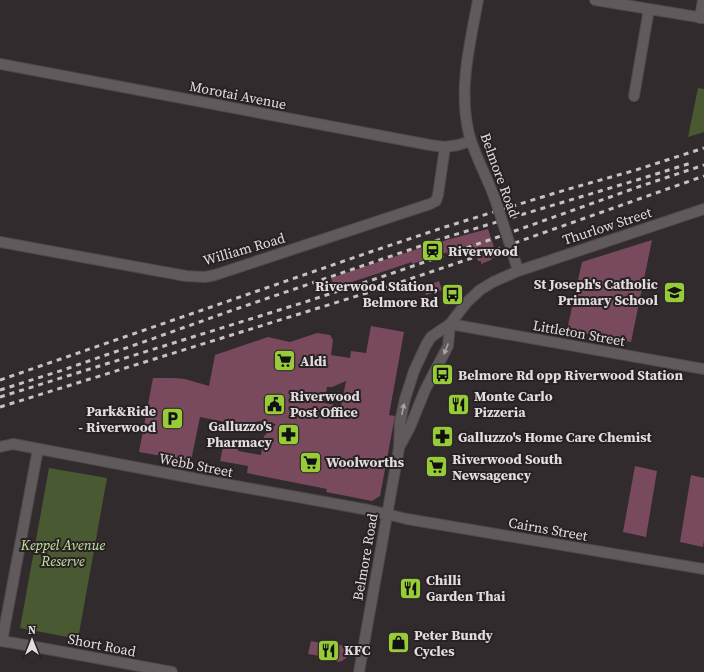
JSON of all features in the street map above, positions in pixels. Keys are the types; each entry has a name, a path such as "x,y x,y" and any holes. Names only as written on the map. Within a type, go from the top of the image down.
{"street":[{"name":"Belmore Road","path":"359,672 399,448 400,422 405,398 414,371 431,337 450,324 467,302 480,290 492,282 518,270 495,199 471,141 466,116 464,80 478,0"},
{"path":"595,0 702,18 703,0"},
{"path":"634,96 649,9"},
{"name":"Morotai Avenue","path":"0,64 445,147 471,141"},
{"name":"William Road","path":"0,242 186,276 205,277 436,201 445,147"},
{"name":"Thurlow Street","path":"518,270 704,209"},
{"name":"Belmore Road","path":"399,448 448,346 450,324"},
{"name":"Littleton Street","path":"450,324 704,369"},
{"name":"Webb Street","path":"0,447 13,444 387,514"},
{"path":"1,641 38,449"},
{"name":"Cairns Street","path":"387,514 434,524 704,569"},
{"name":"Short Road","path":"1,641 172,672"}],"green space":[{"path":"698,88 704,89 704,132 688,137"},
{"name":"Keppel Avenue Reserve","path":"49,468 107,478 78,639 20,628"}],"building":[{"path":"488,229 497,256 481,264 481,261 478,261 472,244 334,288 331,278 408,252"},
{"path":"652,240 631,342 567,330 582,262"},
{"path":"439,281 442,290 426,295 423,287"},
{"path":"371,326 404,332 389,415 395,416 380,496 372,501 326,492 327,489 247,473 248,466 220,461 223,447 261,455 264,436 276,424 258,421 250,427 200,417 191,461 139,452 153,378 185,379 209,386 215,355 268,337 290,342 317,333 330,335 333,340 331,355 350,358 351,351 366,353","holes":["346,381 341,406 324,403 327,387 332,387"]},
{"path":"635,466 657,471 646,537 623,532"},
{"path":"691,475 704,478 703,547 680,542"},
{"path":"311,641 320,643 320,641 345,646 344,650 347,654 346,658 338,662 327,657 308,654"}],"railway":[{"path":"0,380 445,227 636,170 704,148"},
{"path":"0,390 63,370 447,237 691,163"},
{"path":"0,397 381,277 704,165"},
{"path":"0,407 386,287 704,176"}],"place":[{"name":"Riverwood","path":"433,251"},
{"name":"St Joseph's Catholic Primary School","path":"674,292"},
{"name":"Riverwood Station, Belmore Rd","path":"453,294"},
{"name":"Aldi","path":"285,361"},
{"name":"Belmore Rd opp Riverwood Station","path":"442,375"},
{"name":"Riverwood Post Office","path":"275,404"},
{"name":"Monte Carlo Pizzeria","path":"459,404"},
{"name":"Park&Ride - Riverwood","path":"172,419"},
{"name":"Galluzzo's Pharmacy","path":"288,434"},
{"name":"Galluzzo's Home Care Chemist","path":"443,437"},
{"name":"Woolworths","path":"311,462"},
{"name":"Riverwood South Newsagency","path":"437,467"},
{"name":"Chilli Garden Thai","path":"410,588"},
{"name":"Peter Bundy Cycles","path":"399,643"},
{"name":"KFC","path":"328,650"}]}
